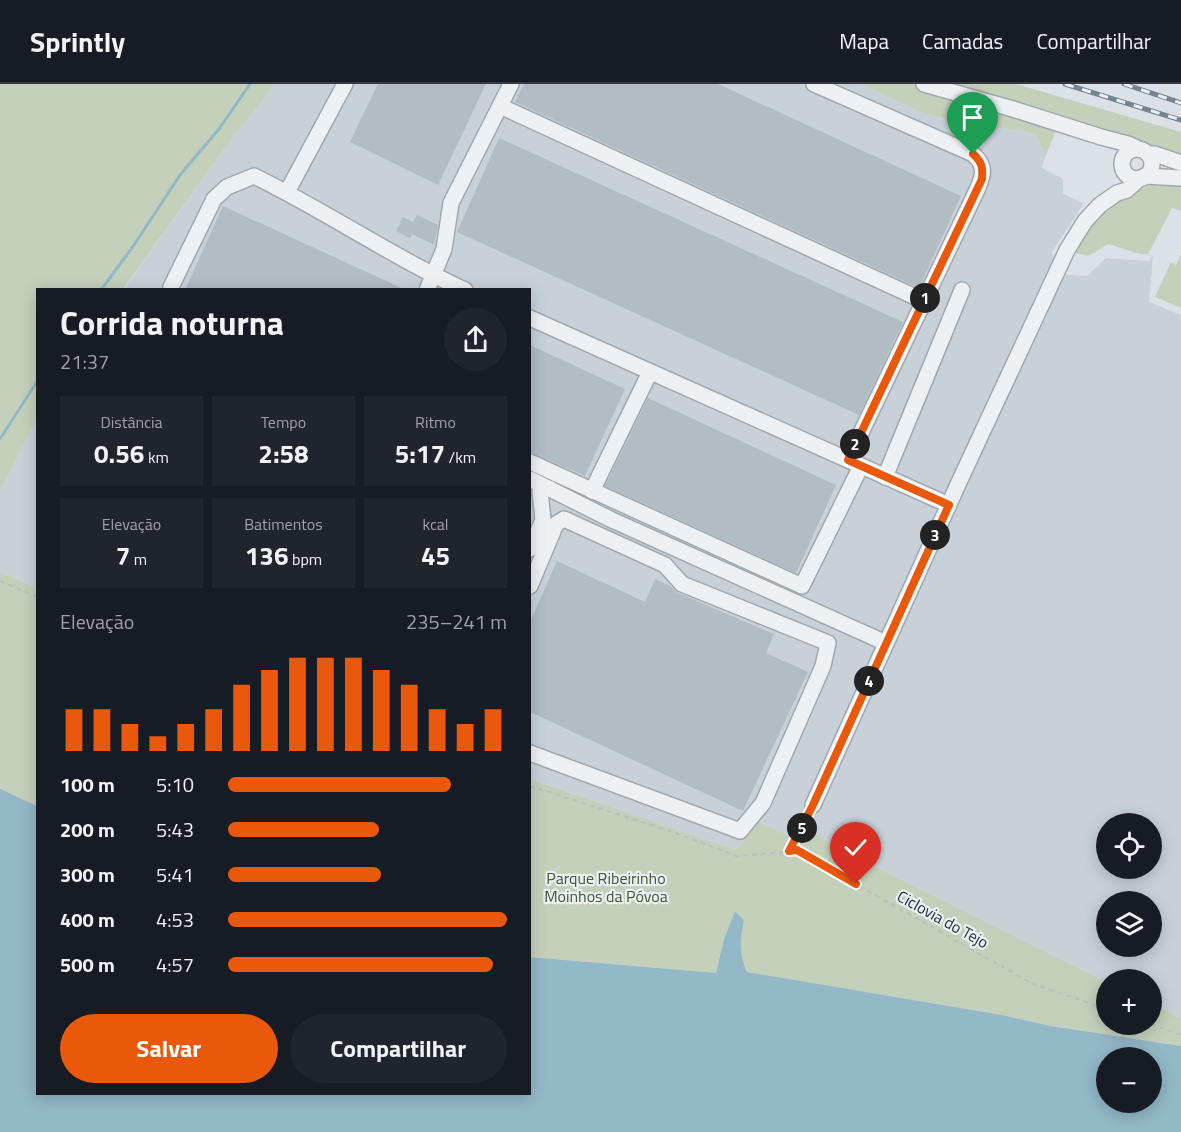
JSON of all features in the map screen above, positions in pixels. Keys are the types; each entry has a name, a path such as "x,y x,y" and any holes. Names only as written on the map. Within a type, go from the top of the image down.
{"street":[{"path":"287,192 345,84"},
{"path":"430,282 444,249 451,203 511,84"},
{"path":"531,462 802,586 924,301 982,179 983,168 981,161 973,154 814,84"},
{"path":"924,84 960,96 1013,109 1101,138 1128,144 1143,152 1152,163 1149,173 1134,172"},
{"path":"500,106 924,301"},
{"path":"1101,138 1134,172 1181,178"},
{"path":"1134,172 1129,152 1155,154 1181,163"},
{"path":"813,805 1067,250 1085,221 1100,205 1118,193 1134,172"},
{"path":"171,288 214,199 227,187 254,176 287,192 430,282 456,288"},
{"path":"885,477 962,290"},
{"path":"531,318 949,505"},
{"path":"592,491 650,372"},
{"path":"531,480 675,549 886,643"},
{"path":"531,547 543,520 540,492 549,488"},
{"path":"531,584 556,524 564,519 665,565 682,584 828,644 823,666 763,803 740,831 531,753"},
{"path":"665,565 675,549"}],"path":[{"path":"0,581 36,596"},
{"name":"Ciclovia do Tejo","path":"531,786 673,832 736,856 797,850 1033,984 1096,1005"},
{"path":"789,851 813,805"},
{"path":"1162,1028 1181,1035"}],"shaded area":[{"path":"275,84 861,84 920,112 978,127 1013,129 1035,134 1046,155 1042,168 1063,179 1063,194 1084,203 1052,252 1059,274 1087,276 1106,258 1149,261 1153,255 1149,302 1181,315 1181,1018 1162,1009 1162,969 1096,969 1096,977 837,848 812,831 806,844 737,850 531,779 531,288 124,288 225,148"},
{"path":"36,421 36,588 0,572 0,491"}],"green space":[{"path":"0,84 275,84 225,148 124,288 36,288 36,421 0,491"},
{"path":"861,84 1016,84 1181,132 1181,156 1062,116 1046,155 1035,134 1013,129 978,127 920,112"},
{"path":"1164,181 1181,182 1181,211 1172,208 1148,254 1140,254 1108,244 1088,256 1076,253 1077,246 1086,230 1098,213 1112,200 1123,194"},
{"path":"1181,254 1181,308 1155,297 1171,262 1176,265"},
{"path":"0,572 36,588 36,854 0,846"},
{"name":"Parque Ribeirinho Moinhos da Póvoa","path":"531,779 737,850 758,822 806,844 812,831 837,848 1096,977 1096,1033 747,972 742,959 741,946 744,920 735,911 724,939 716,973 531,957"},
{"name":"Parque Ribeirinho Moinhos da Póvoa","path":"1162,1009 1181,1018 1181,1046 1110,1035 1162,1035"}],"water":[{"path":"0,789 36,806 36,1095 531,1095 531,957 716,973 724,939 735,911 744,920 741,946 747,972 1002,1015 1096,1033 1096,1035 1181,1046 1181,1132 0,1132"}],"building":[{"path":"378,84 486,84 438,185 350,142"},
{"path":"524,84 718,84 961,196 919,288 515,102"},
{"path":"499,138 903,322 859,415 457,232"},
{"path":"223,206 402,288 186,288"},
{"path":"417,215 438,225 434,245 412,234 410,238 396,231 403,217 413,222"},
{"path":"531,345 625,389 585,476 531,452"},
{"path":"648,398 836,485 796,573 605,486"},
{"path":"557,561 645,602 655,579 670,586 678,593 774,634 766,653 808,672 743,811 531,712 531,620"}],"waterway":[{"path":"102,288 180,175 219,129 250,84"},
{"path":"0,439 36,383"}],"railway":[{"path":"1065,84 1181,120"},
{"path":"1124,84 1181,103"}],"route":[{"path":"856,884 797,850 789,851 813,805 949,505 848,460 982,179 981,161 973,154"}]}
